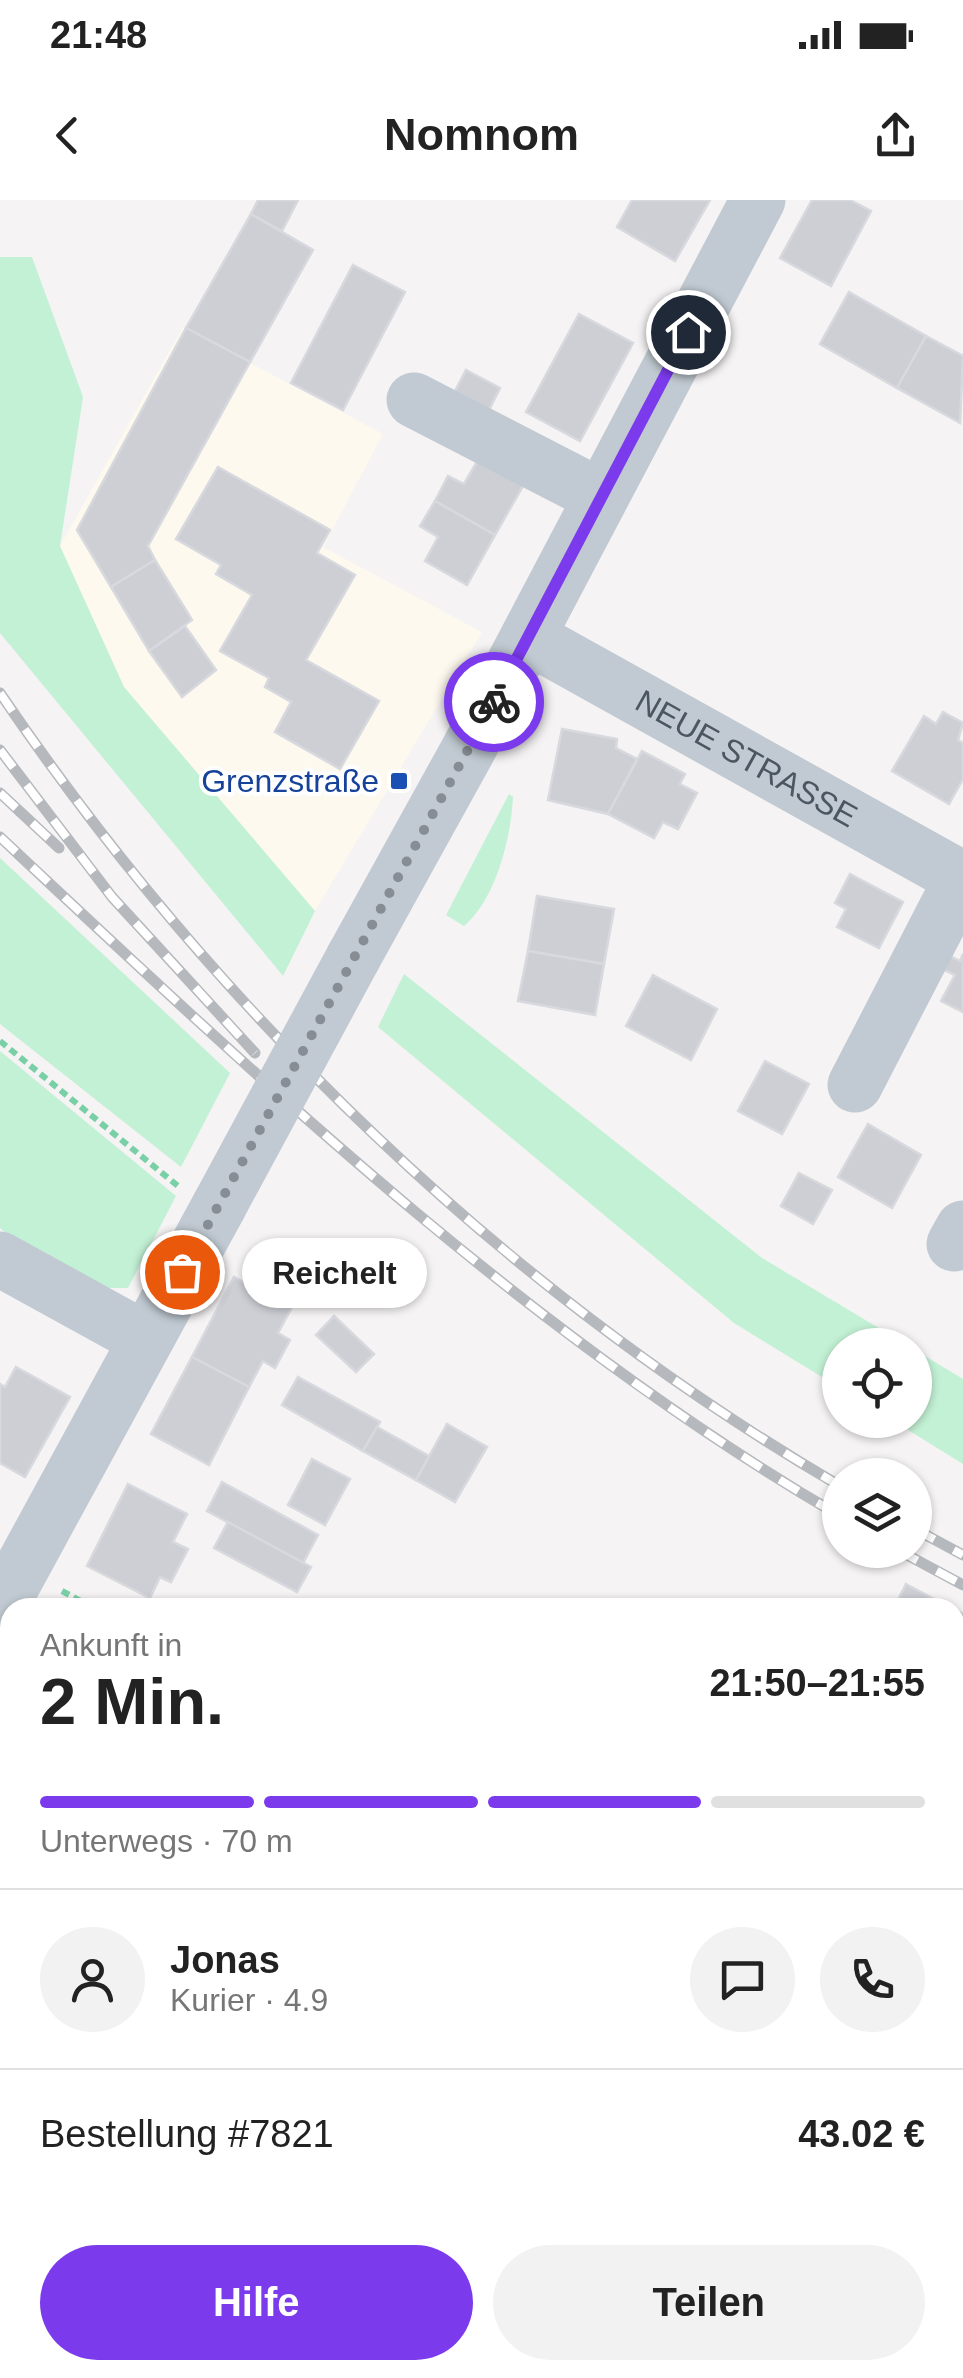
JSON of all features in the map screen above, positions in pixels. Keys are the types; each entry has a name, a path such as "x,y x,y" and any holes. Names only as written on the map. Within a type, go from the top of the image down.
{"street":[{"path":"5,1598 528,638 758,200"},
{"path":"414,400 600,496"},
{"name":"NEUE STRASSE","path":"528,638 962,878"},
{"path":"855,1085 962,878"},
{"path":"0,1259 144,1338"}],"path":[{"path":"0,1041 184,1190 219,1206"}],"shaded area":[{"path":"183,327 383,434 323,547 482,632 315,911 124,687 60,546"}],"green space":[{"path":"0,257 32,257 83,397 60,546 124,687 315,911 283,976 0,633"},
{"path":"509,794 513,797 512,813 500,867 485,900 464,926 446,915"},
{"path":"0,858 230,1073 181,1167 0,1024"},
{"path":"404,974 762,1258 879,1328 822,1328 822,1377 734,1323 378,1027"},
{"path":"0,1051 176,1196 128,1288 95,1288 14,1242 0,1228"},
{"path":"932,1360 963,1379 963,1464 921,1438 932,1438"}],"building":[{"path":"258,200 298,200 282,231 251,214"},
{"path":"632,200 710,200 675,261 617,227"},
{"path":"812,200 850,200 871,211 831,286 780,258"},
{"path":"251,214 313,250 250,362 186,328"},
{"path":"353,265 405,292 343,410 291,383"},
{"path":"849,292 926,336 897,388 820,344"},
{"path":"579,314 633,343 580,441 526,412"},
{"path":"186,328 250,362 148,546 155,560 111,587 77,530"},
{"path":"926,336 963,356 960,423 897,388"},
{"path":"466,370 500,388 486,416 451,399"},
{"path":"478,460 523,486 495,535 435,501 448,476 464,484"},
{"path":"218,467 330,530 317,553 355,575 306,660 379,701 340,769 275,732 291,702 265,687 269,678 220,651 252,595 216,574 221,565 176,539"},
{"path":"435,501 495,535 467,585 425,561 438,537 420,526"},
{"path":"155,560 192,620 149,651 111,587"},
{"path":"185,626 216,670 182,697 149,651"},
{"path":"943,712 963,723 958,740 963,743 963,779 949,804 892,771 924,716 936,724"},
{"path":"562,729 617,739 616,748 637,759 608,814 548,800"},
{"path":"642,751 685,774 680,784 697,793 678,829 663,822 654,838 608,814"},
{"path":"850,874 903,902 879,948 837,927 846,909 835,903"},
{"path":"537,896 614,909 604,964 528,951"},
{"path":"528,951 604,964 595,1015 518,1001"},
{"path":"944,953 960,961 963,954 963,1012 941,1001 955,975 938,967"},
{"path":"653,975 717,1009 691,1060 626,1026"},
{"path":"765,1061 809,1084 782,1134 738,1111"},
{"path":"868,1124 921,1155 892,1208 838,1177"},
{"path":"799,1173 832,1190 813,1224 781,1206"},
{"path":"234,1277 292,1307 278,1333 290,1340 275,1368 263,1361 249,1387 192,1357"},
{"path":"334,1316 374,1354 356,1372 316,1335"},
{"path":"192,1357 249,1387 209,1465 151,1434"},
{"path":"16,1367 70,1397 25,1477 0,1463 0,1384 5,1387"},
{"path":"298,1377 380,1422 363,1451 282,1405"},
{"path":"447,1424 487,1447 455,1502 416,1480"},
{"path":"377,1427 429,1456 416,1480 363,1451"},
{"path":"312,1459 350,1479 325,1525 288,1505"},
{"path":"222,1482 318,1535 303,1563 207,1511"},
{"path":"128,1484 187,1514 173,1542 188,1549 171,1582 160,1577 150,1598 87,1566"},
{"path":"228,1522 311,1567 297,1592 214,1548"},
{"path":"906,1584 932,1598 899,1598"}],"railway":[{"path":"0,693 85,811 176,924 273,1033 376,1136 484,1233 598,1324 717,1409 822,1475"},
{"path":"0,750 112,897 255,1053"},
{"path":"0,793 59,848"},
{"path":"0,837 299,1112 506,1286 725,1445 822,1505"},
{"path":"932,1538 963,1555"},
{"path":"931,1568 963,1585"}],"way so far":[{"path":"182,1272 494,702"}],"place":[{"name":"Grenzstraße","path":"399,781"},
{"name":"Reichelt","path":"182,1272"}],"route":[{"path":"494,702 688,332"}]}
